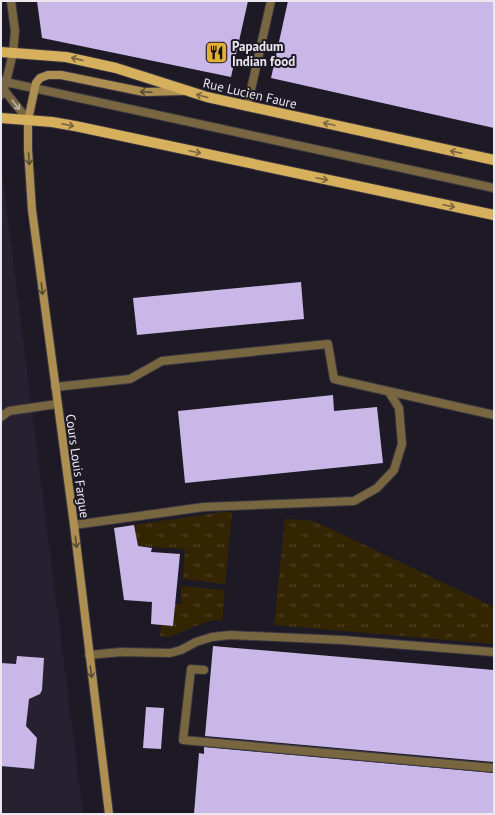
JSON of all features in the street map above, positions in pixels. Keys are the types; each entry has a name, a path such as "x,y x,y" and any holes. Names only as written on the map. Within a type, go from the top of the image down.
{"main road":[{"name":"Rue Lucien Faure","path":"1,52 66,57 122,70 147,77 185,91 246,107 494,160"},
{"path":"35,88 36,83 40,78 48,75 61,75 144,92 185,91"},
{"name":"Cours Louis Fargue","path":"35,88 28,120 28,149 32,210 74,525 109,814"},
{"path":"1,118 52,122 75,126 494,215"}],"street":[{"path":"3,87 13,53 15,31 11,1"},
{"path":"246,107 270,1"},
{"path":"3,87 35,88 494,188"},
{"path":"3,87 28,120"},
{"path":"55,387 130,379 162,361 328,344 334,379 494,416"},
{"path":"74,525 204,507 354,501 377,488 394,470 402,444 399,408 389,392"},
{"path":"1,417 9,411 57,404"},
{"path":"90,656 121,652 170,653 212,637 230,635 342,640 494,652"},
{"path":"204,670 191,669 183,740 494,768"}],"shaded area":[{"path":"1,165 83,814 1,814"}],"green space":[{"path":"232,512 225,584 183,579 185,549 138,546 134,525"},
{"path":"285,519 314,521 494,607 494,644 274,625"},
{"path":"181,586 225,590 222,621 215,620 205,622 169,637 160,636 161,625 173,626 175,604 181,604"}],"building":[{"path":"37,1 248,1 231,77 42,38"},
{"path":"288,1 494,1 494,128 271,78"},
{"path":"301,282 304,319 137,335 133,298"},
{"path":"333,395 334,411 377,407 383,463 185,483 178,411"},
{"path":"134,525 138,546 152,548 151,552 180,554 173,626 151,624 152,602 124,600 114,528"},
{"path":"213,646 494,670 494,762 205,736"},
{"path":"17,656 44,658 42,690 40,694 29,699 26,726 37,738 34,769 1,766 1,663 16,664"},
{"path":"146,707 164,708 161,749 143,748"},
{"path":"204,747 494,773 494,814 194,814 199,753 204,754"}],"place":[{"name":"Papadum Indian food","path":"217,53"}]}
